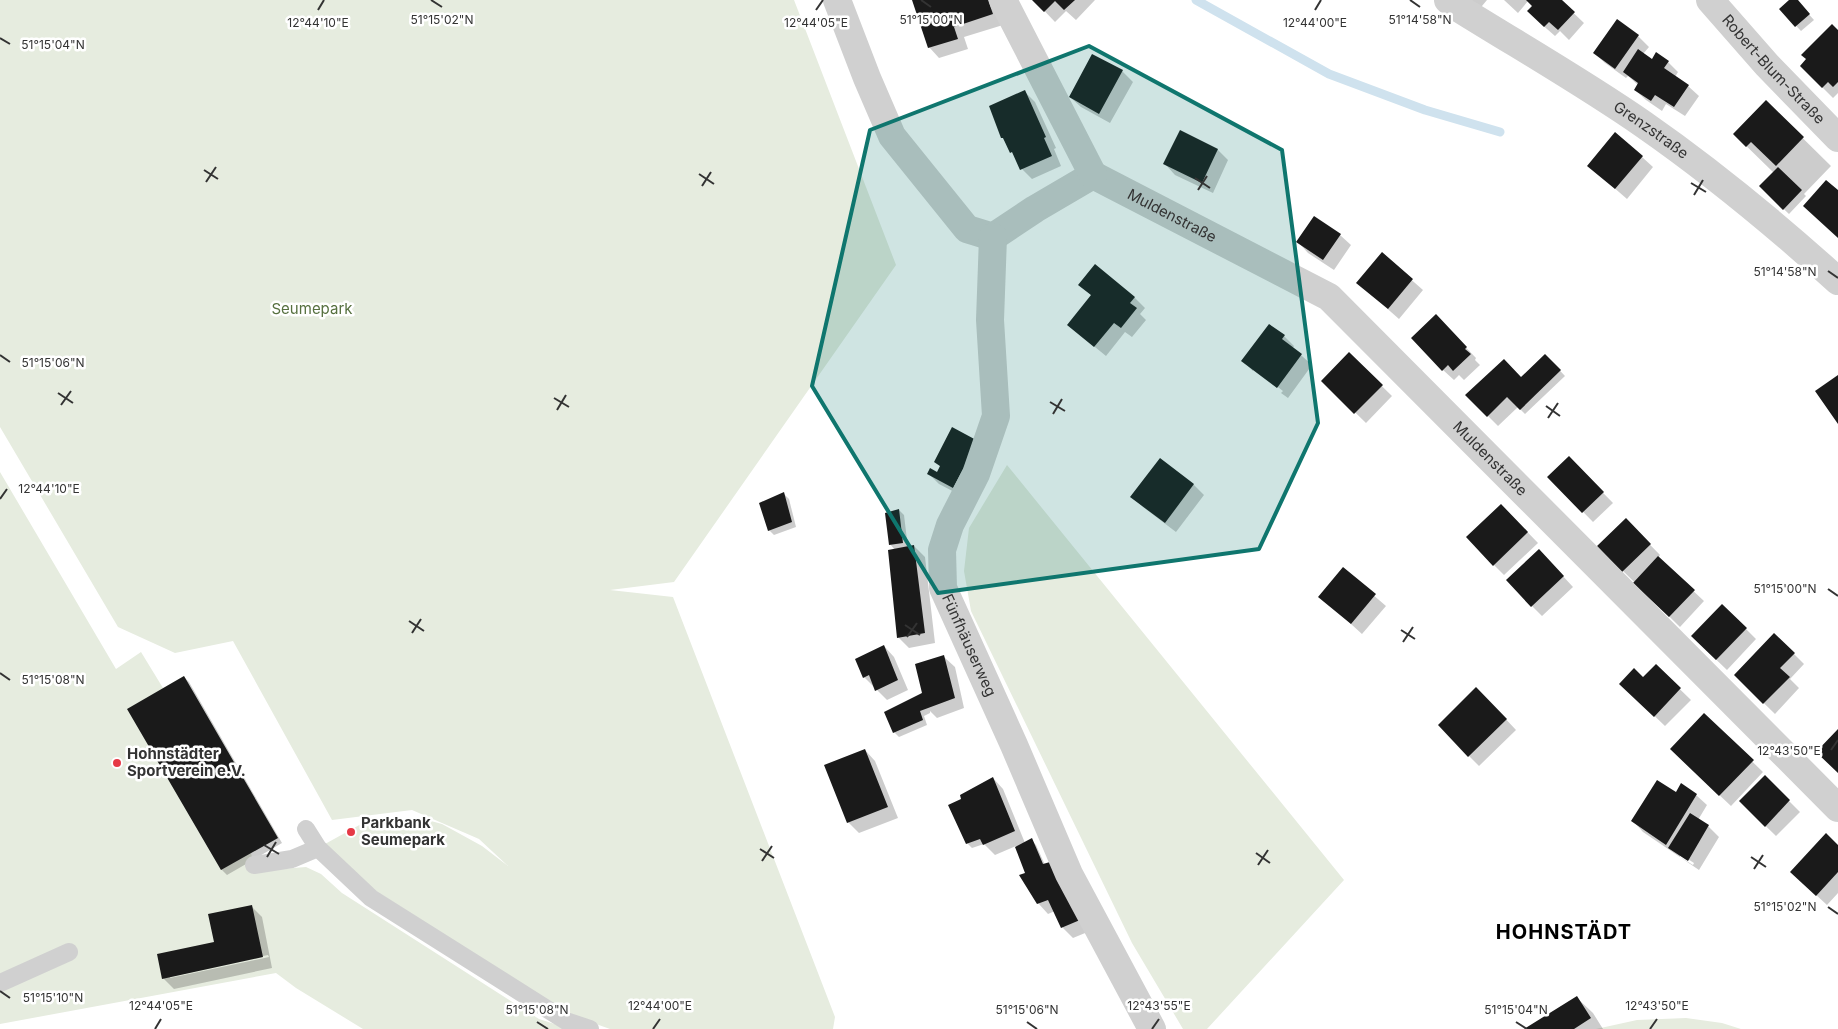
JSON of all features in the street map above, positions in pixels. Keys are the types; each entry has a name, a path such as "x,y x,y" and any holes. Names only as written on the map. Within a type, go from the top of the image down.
{"street":[{"path":"837,0 892,136 966,229 993,237 1035,209 1093,175 1003,0"},
{"name":"Grenzstraße","path":"1448,0 1460,10 1644,124 1742,199 1838,281"},
{"name":"Robert-Blum-Straße","path":"1710,0 1767,65 1838,138"},
{"name":"Muldenstraße","path":"1093,175 1329,297 1838,808"},
{"name":"Fünfhäuserweg","path":"993,237 990,320 996,416 976,474 950,525 942,550 943,588 1014,745 1069,874 1152,1029"}],"lane":[{"path":"306,829 318,848 371,898 566,1021 590,1029"},
{"path":"254,865 292,859 318,848"},
{"path":"0,983 69,952"}],"highlighted area":[{"path":"1089,46 1282,150 1318,423 1259,549 938,593 812,386 870,130"}],"green space":[{"name":"Seumepark","path":"0,0 794,0 896,265 674,582 610,590 673,597 835,1017 833,1029 610,1029 571,1015 374,890 325,844 372,818 420,818 442,824 482,846 508,866 479,839 412,810 332,820 233,641 175,653 118,627 0,427"},
{"path":"1007,465 1344,880 1207,1029 1183,1029 1132,943 971,611 964,571 969,528"},
{"name":"Hohnstädter Sportverein e.V.","path":"0,472 116,669 141,652 163,688 184,676 278,838 251,853 255,871 306,867 321,874 342,893 539,1019 570,1029 363,1029 296,988 276,973 0,1024"},
{"path":"1686,1018 1722,1023 1741,1029 1596,1029 1637,1020"}],"building":[{"path":"912,0 988,0 993,14 954,27 958,39 928,48"},
{"path":"1032,0 1075,0 1064,10 1055,1 1044,12"},
{"path":"1526,0 1562,0 1575,12 1558,30 1549,22 1544,27 1527,11 1532,6"},
{"path":"1789,0 1798,0 1810,14 1795,27 1779,9"},
{"path":"1617,19 1639,35 1615,69 1593,53"},
{"path":"1832,24 1838,30 1838,82 1833,87 1828,82 1822,88 1800,66 1806,59 1801,55"},
{"path":"1638,49 1652,59 1656,52 1669,61 1664,68 1689,85 1674,107 1655,95 1651,101 1634,90 1638,83 1623,72"},
{"path":"1092,54 1123,70 1099,114 1069,97"},
{"path":"1025,90 1046,137 1044,138 1052,156 1020,170 1012,152 1010,153 1003,138 1001,138 989,106"},
{"path":"1766,100 1804,137 1776,166 1751,142 1746,147 1733,134"},
{"path":"1180,130 1218,149 1202,183 1163,164"},
{"path":"1615,132 1643,156 1615,189 1587,166"},
{"path":"1778,167 1802,190 1783,210 1759,186"},
{"path":"1826,180 1838,190 1838,238 1803,206"},
{"path":"1314,216 1341,234 1323,260 1296,242"},
{"path":"1382,252 1413,279 1388,309 1356,283"},
{"path":"1095,264 1135,297 1130,303 1137,308 1121,328 1114,323 1094,347 1067,325 1091,295 1078,285"},
{"path":"1436,314 1467,347 1465,349 1471,354 1453,371 1448,365 1442,371 1411,338"},
{"path":"1269,324 1285,335 1282,339 1302,354 1277,388 1241,361"},
{"path":"1349,352 1383,385 1354,414 1321,381"},
{"path":"1545,354 1561,370 1520,410 1507,397 1487,417 1465,395 1504,359 1521,377"},
{"path":"1838,375 1838,424 1815,391"},
{"path":"952,427 978,441 953,488 927,474 930,468 937,472 940,466 934,462"},
{"path":"1569,456 1604,492 1582,513 1547,477"},
{"path":"1160,458 1194,484 1165,523 1130,497"},
{"path":"784,492 792,522 768,531 759,503"},
{"path":"1501,504 1528,532 1493,566 1466,537"},
{"path":"899,509 903,543 889,545 885,513"},
{"path":"1626,518 1651,544 1622,572 1597,546"},
{"path":"914,545 925,633 897,638 888,550"},
{"path":"1539,549 1564,576 1531,607 1506,580"},
{"path":"1658,556 1695,590 1669,617 1633,583"},
{"path":"1343,567 1376,594 1351,624 1318,597"},
{"path":"1722,604 1747,628 1716,660 1691,636"},
{"path":"1774,633 1795,653 1780,668 1790,677 1763,704 1734,675"},
{"path":"884,645 898,680 875,691 869,675 863,678 855,659"},
{"path":"944,655 955,698 920,711 923,720 893,733 884,712 922,693 915,664"},
{"path":"1656,664 1681,688 1654,717 1619,684 1634,668 1643,677"},
{"path":"184,676 278,838 221,870 127,709"},
{"path":"1476,687 1507,719 1468,757 1438,725"},
{"path":"1704,713 1754,760 1719,796 1670,749"},
{"path":"1838,729 1838,773 1816,752"},
{"path":"865,749 888,807 847,823 824,765"},
{"path":"1765,775 1790,800 1765,827 1739,801"},
{"path":"993,777 1015,831 983,845 980,839 966,844 948,805 961,799 960,795"},
{"path":"1657,780 1676,792 1681,783 1697,794 1666,845 1631,821"},
{"path":"1690,813 1709,825 1688,861 1668,848"},
{"path":"1826,833 1838,845 1838,872 1816,896 1790,872"},
{"path":"1032,838 1043,864 1050,862 1080,920 1061,928 1048,900 1037,904 1019,875 1025,873 1015,847"},
{"path":"252,905 263,957 162,979 157,954 214,942 208,914"},
{"path":"1577,996 1591,1018 1574,1029 1524,1029"}],"waterway":[{"path":"1196,0 1329,74 1425,110 1500,132"}],"place":[{"name":"Hohnstädter Sportverein e.V.","path":"117,763"},
{"name":"Parkbank Seumepark","path":"351,832"}],"district":[{"name":"HOHNSTÄDT","path":"1564,932"}]}
